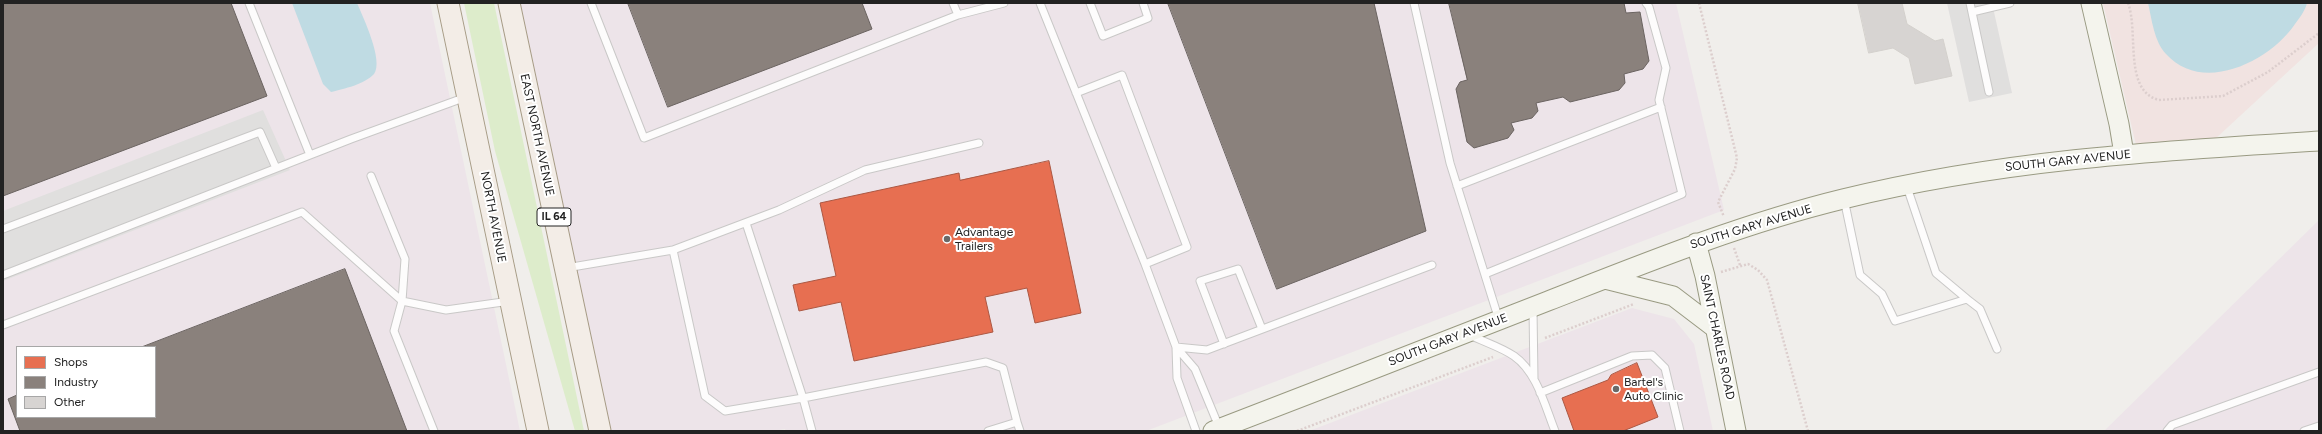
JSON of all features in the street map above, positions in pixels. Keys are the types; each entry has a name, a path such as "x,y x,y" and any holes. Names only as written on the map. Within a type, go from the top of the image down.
{"main road":[{"name":"NORTH AVENUE","path":"448,3 538,431"},
{"name":"EAST NORTH AVENUE","path":"509,3 600,431"},
{"path":"2091,3 2119,124 2124,154"},
{"name":"SOUTH GARY AVENUE","path":"1217,430 1696,244 1844,199 1906,185 2050,161 2124,154 2319,142"},
{"name":"SAINT CHARLES ROAD","path":"1696,244 1736,431"},
{"path":"1605,279 1672,296 1715,328"}],"lane":[{"path":"249,3 310,155"},
{"path":"591,3 644,138 958,15 1004,3"},
{"path":"953,3 958,15"},
{"path":"1040,3 1145,264 1176,348 1177,378 1196,431"},
{"path":"1090,3 1103,36 1148,18 1143,3"},
{"path":"1414,3 1450,163 1499,320"},
{"path":"1484,274 1682,194 1659,100 1666,68 1649,7 1646,3"},
{"path":"1970,3 1989,92"},
{"path":"1972,12 2010,3"},
{"path":"1076,93 1122,75 1187,247 1145,264"},
{"path":"3,275 276,168 468,96"},
{"path":"1457,186 1661,107"},
{"path":"3,229 260,132 276,168"},
{"path":"565,268 673,250 779,210 865,170 979,143"},
{"path":"371,176 405,260 402,301 394,331 434,431"},
{"path":"1906,185 1936,273 1980,309 1998,349"},
{"path":"1844,199 1860,275 1882,294 1895,321 1967,299"},
{"path":"3,326 302,212 402,301 446,310 510,301"},
{"path":"746,223 803,398 812,431"},
{"path":"673,250 705,396 725,411 803,398 986,362 1003,368 1016,422 1020,431"},
{"path":"1176,348 1208,350 1432,265"},
{"path":"1224,344 1200,281 1238,269 1262,330"},
{"path":"1533,307 1534,379"},
{"path":"1466,333 1514,356 1534,379 1555,431"},
{"path":"1176,348 1195,369 1217,430"},
{"path":"1540,393 1632,356 1652,355 1665,368 1680,431"},
{"path":"2166,431 2172,425 2319,372"},
{"path":"988,431 1016,422"},
{"path":"2304,431 2319,426"}],"path":[{"path":"1699,3 1737,158 1735,169 1718,202 1721,210"},
{"path":"2128,3 2132,20 2134,65 2139,83 2149,97 2159,100 2223,96 2268,72 2319,33"},
{"path":"1736,255 1740,265"},
{"path":"1723,271 1748,264 1758,270 1769,285 1808,431"},
{"path":"1544,339 1637,304"},
{"path":"1297,431 1497,356"}],"shaded area":[{"path":"3,3 430,3 520,431 3,431"},
{"path":"519,3 1676,3 1724,210 1146,431 786,431 785,429 774,431 610,431"},
{"path":"1947,3 1992,3 2012,93 1969,102"},
{"path":"2103,3 2319,3 2319,43 2214,140 2136,145"},
{"path":"263,110 290,170 3,281 3,211"},
{"path":"2319,220 2319,431 2104,431"},
{"path":"1632,308 1674,319 1694,344 1713,431 1309,431"}],"green space":[{"path":"464,3 494,3 584,431 575,431 495,151"}],"water":[{"path":"292,3 357,3 368,28 375,50 376,68 374,74 365,81 348,88 331,92 323,84"},
{"path":"2148,3 2307,3 2304,11 2284,38 2270,50 2253,61 2235,68 2216,72 2198,72 2181,66 2162,49 2156,37"}],"building: Shops":[{"name":"Advantage Trailers","path":"1049,161 1081,313 1035,323 1027,288 985,297 993,332 854,361 841,302 799,311 793,285 836,276 820,203 959,173 960,180"},
{"name":"Bartel's Auto Clinic","path":"1637,363 1658,417 1623,431 1574,431 1562,398 1608,380 1611,375"}],"building: Industry":[{"path":"3,3 231,3 267,96 3,196"},
{"path":"628,3 862,3 872,29 668,107"},
{"path":"1168,3 1374,3 1426,231 1277,289"},
{"path":"1449,3 1624,3 1626,13 1640,12 1649,61 1643,69 1624,74 1625,83 1619,90 1570,102 1563,97 1536,103 1538,111 1532,118 1511,123 1514,130 1508,138 1474,148 1467,142 1456,89 1460,82 1467,80"},
{"path":"345,269 407,431 20,431 8,399 16,395 16,418 156,418 156,346 145,346"}],"building: Other":[{"path":"1858,3 1902,3 1907,24 1935,41 1943,39 1952,76 1915,84 1909,58 1893,48 1869,53"}],"place":[{"name":"Advantage Trailers","path":"947,239"},
{"name":"Bartel's Auto Clinic","path":"1616,389"}]}
